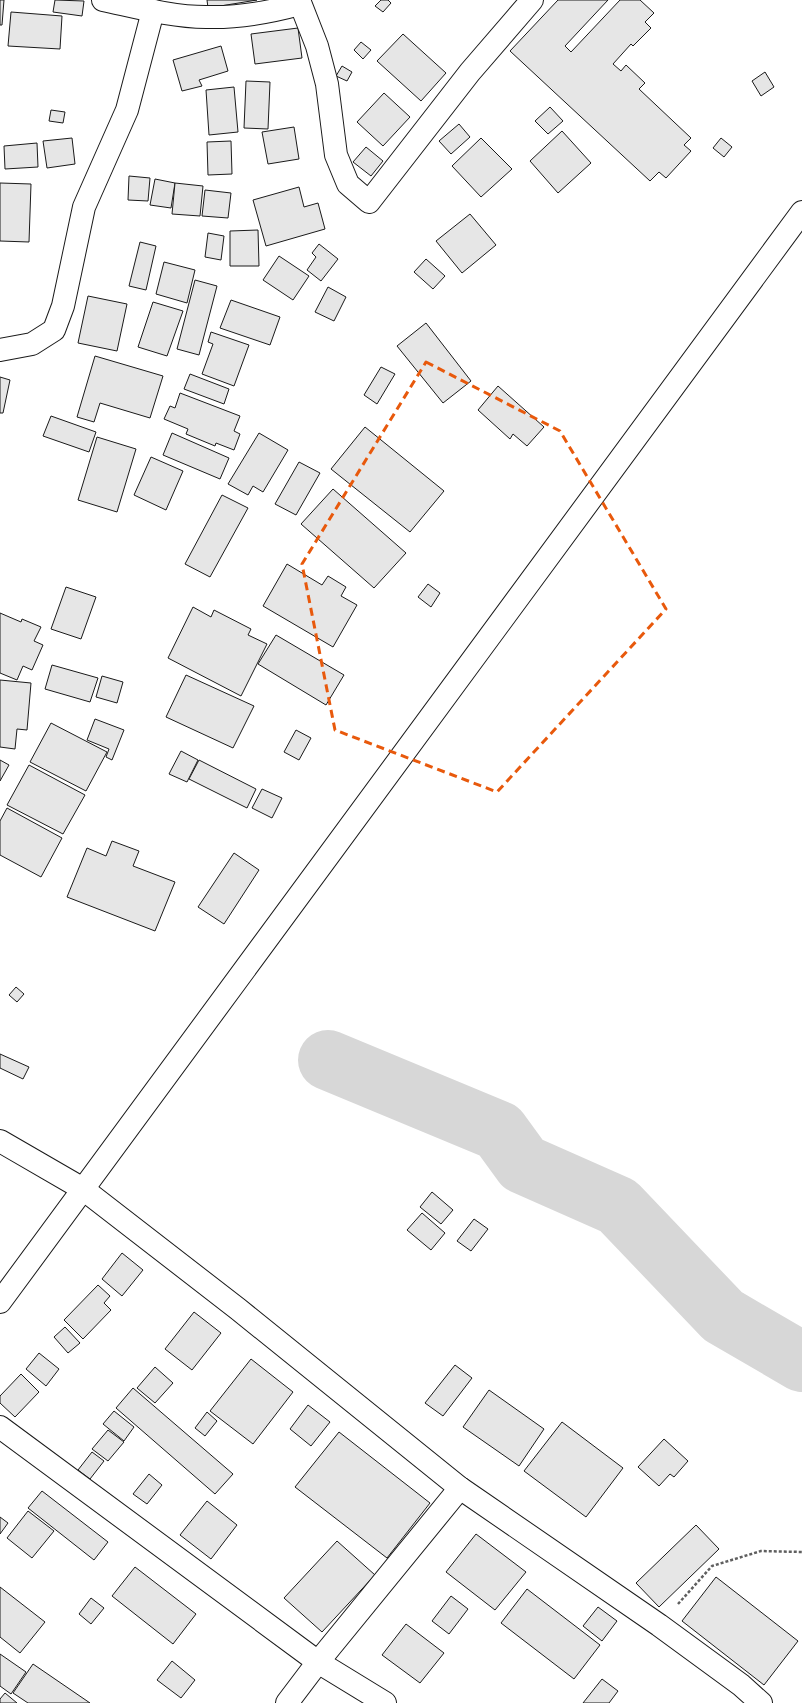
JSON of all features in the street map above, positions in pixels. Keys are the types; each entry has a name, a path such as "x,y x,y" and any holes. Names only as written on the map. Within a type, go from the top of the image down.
{"street":[{"path":"103,0 153,11 206,17 270,12 299,2 317,46 327,84 336,155 348,184 369,202 470,72 532,0"},
{"path":"0,350 32,344 54,330 63,306 84,207 127,110 153,11"},
{"path":"0,1302 802,212"},
{"path":"0,1141 83,1189 238,1309 460,1488 659,1625 741,1685 761,1703"},
{"path":"0,1427 318,1662 385,1703"},
{"path":"287,1703 318,1662 460,1488"}],"path":[{"path":"659,1625 712,1566 761,1551 802,1552"}],"highlighted area":[{"path":"426,362 560,431 666,609 497,792 335,730 302,564"}],"building":[{"path":"0,0 4,0 2,25 0,25"},
{"path":"55,0 84,1 82,16 53,12"},
{"path":"207,0 257,0 208,8"},
{"path":"381,0 388,0 391,3 383,12 375,6"},
{"path":"558,0 608,0 565,46 571,52 620,0 640,0 654,13 645,22 651,28 633,46 631,44 613,64 621,71 626,65 645,83 639,89 691,138 684,145 691,151 666,178 659,172 650,181 510,51"},
{"path":"11,12 62,16 60,49 8,46"},
{"path":"298,28 302,58 255,64 251,34"},
{"path":"403,34 446,73 421,101 377,61"},
{"path":"361,42 371,50 363,59 354,50"},
{"path":"221,46 228,71 199,80 202,86 182,91 173,60"},
{"path":"342,66 352,72 347,81 336,76"},
{"path":"765,72 774,87 761,96 752,81"},
{"path":"246,81 270,82 268,129 244,128"},
{"path":"234,87 238,132 209,135 206,90"},
{"path":"384,93 410,117 383,146 357,122"},
{"path":"550,107 563,121 548,134 535,121"},
{"path":"51,110 65,112 63,123 49,121"},
{"path":"459,124 470,137 451,154 439,141"},
{"path":"294,127 299,159 268,164 262,132"},
{"path":"562,131 591,163 558,193 530,161"},
{"path":"72,138 75,164 47,168 43,141"},
{"path":"481,138 512,169 481,197 452,166"},
{"path":"721,138 732,147 724,157 713,148"},
{"path":"231,141 232,174 208,175 207,142"},
{"path":"37,143 38,167 5,169 4,146"},
{"path":"366,147 383,161 371,176 353,162"},
{"path":"129,176 150,178 148,201 128,200"},
{"path":"155,179 175,183 171,208 150,205"},
{"path":"0,183 31,184 29,242 0,241"},
{"path":"175,183 203,186 200,216 172,214"},
{"path":"299,187 304,207 318,203 325,229 266,246 253,200"},
{"path":"205,190 231,193 228,218 202,216"},
{"path":"470,214 496,245 462,273 436,241"},
{"path":"258,230 259,266 230,266 230,231"},
{"path":"208,233 224,236 221,260 205,257"},
{"path":"140,242 156,246 146,290 129,286"},
{"path":"319,244 338,259 321,281 307,270 316,257 312,253"},
{"path":"279,256 309,276 293,300 263,280"},
{"path":"426,259 445,276 433,289 414,272"},
{"path":"164,262 195,270 187,303 156,294"},
{"path":"195,280 217,286 199,355 177,349"},
{"path":"328,287 346,297 334,321 315,312"},
{"path":"88,296 127,304 117,351 78,343"},
{"path":"231,300 280,317 270,345 220,328"},
{"path":"153,302 183,311 167,356 138,347"},
{"path":"426,323 471,381 443,403 397,346"},
{"path":"211,332 249,345 234,386 202,374 213,344 208,342"},
{"path":"95,356 163,376 150,418 100,403 94,422 77,417"},
{"path":"381,367 395,374 377,404 364,395"},
{"path":"190,374 229,389 224,404 184,389"},
{"path":"0,377 10,380 3,413 0,413"},
{"path":"498,386 544,427 527,446 513,434 510,439 478,410"},
{"path":"180,393 240,416 234,431 240,434 234,450 216,443 215,446 186,434 188,429 164,419 170,406 175,408"},
{"path":"51,416 96,432 89,452 43,436"},
{"path":"365,427 444,491 410,532 331,469"},
{"path":"172,433 229,458 220,479 163,455"},
{"path":"259,433 288,450 263,492 253,486 248,495 228,484"},
{"path":"97,437 136,449 117,512 78,500"},
{"path":"151,457 183,471 166,510 134,495"},
{"path":"299,462 320,473 296,515 275,504"},
{"path":"333,489 406,553 374,588 301,524"},
{"path":"222,495 248,508 210,577 185,564"},
{"path":"287,564 322,585 328,576 346,587 341,596 357,605 333,647 263,606"},
{"path":"428,584 440,593 431,607 418,597"},
{"path":"66,587 96,597 81,639 51,629"},
{"path":"193,607 211,617 214,610 251,629 248,635 267,644 241,696 168,658"},
{"path":"0,613 21,622 22,619 41,627 34,641 43,645 32,670 23,666 17,680 0,673"},
{"path":"276,635 344,675 326,705 258,664"},
{"path":"52,665 98,678 90,702 45,689"},
{"path":"186,675 254,706 233,748 166,717"},
{"path":"102,676 123,682 117,703 96,697"},
{"path":"0,680 31,683 27,730 17,729 15,749 0,747"},
{"path":"95,719 124,730 112,760 106,757 109,749 87,740"},
{"path":"51,723 107,752 86,791 30,762"},
{"path":"296,730 311,738 299,760 284,752"},
{"path":"181,751 198,760 187,782 169,774"},
{"path":"0,760 9,765 0,781"},
{"path":"199,760 256,789 247,808 189,779"},
{"path":"29,765 85,795 63,834 7,805"},
{"path":"262,789 282,798 272,818 252,808"},
{"path":"7,808 62,838 41,877 0,855 0,821"},
{"path":"112,841 139,851 133,866 175,882 155,931 67,897 87,848 106,856"},
{"path":"234,853 259,870 224,924 198,907"},
{"path":"16,987 24,994 17,1002 9,995"},
{"path":"0,1054 29,1067 23,1079 0,1068"},
{"path":"432,1192 453,1210 441,1224 420,1207"},
{"path":"422,1213 445,1233 431,1250 407,1230"},
{"path":"474,1219 488,1229 471,1251 457,1241"},
{"path":"122,1253 143,1270 122,1296 102,1279"},
{"path":"98,1285 110,1296 104,1303 111,1310 83,1339 64,1320"},
{"path":"194,1312 221,1333 192,1370 165,1349"},
{"path":"65,1327 80,1343 68,1353 54,1337"},
{"path":"39,1353 59,1369 46,1386 26,1369"},
{"path":"251,1359 293,1392 253,1444 210,1411"},
{"path":"455,1365 472,1378 443,1416 425,1403"},
{"path":"155,1367 173,1383 155,1403 137,1388"},
{"path":"21,1374 39,1392 15,1417 0,1403 0,1396"},
{"path":"133,1388 233,1474 215,1494 116,1408"},
{"path":"489,1390 544,1429 519,1466 463,1427"},
{"path":"308,1405 330,1422 311,1446 290,1429"},
{"path":"114,1411 134,1427 124,1441 103,1424"},
{"path":"207,1412 217,1421 205,1436 195,1428"},
{"path":"562,1422 623,1468 586,1517 524,1471"},
{"path":"108,1430 124,1442 108,1461 92,1449"},
{"path":"339,1432 430,1503 387,1558 295,1487"},
{"path":"664,1439 688,1461 674,1477 670,1474 659,1486 638,1467"},
{"path":"92,1452 104,1461 90,1479 78,1470"},
{"path":"149,1474 162,1485 147,1504 133,1494"},
{"path":"42,1491 108,1542 94,1560 28,1508"},
{"path":"207,1501 237,1525 211,1559 180,1535"},
{"path":"28,1511 54,1531 32,1558 7,1538"},
{"path":"0,1517 8,1523 0,1534"},
{"path":"696,1525 719,1549 659,1607 636,1583"},
{"path":"476,1534 526,1572 495,1610 446,1572"},
{"path":"337,1541 375,1575 322,1632 284,1598"},
{"path":"135,1567 196,1614 173,1644 112,1596"},
{"path":"716,1577 798,1641 764,1685 682,1621"},
{"path":"0,1587 45,1622 20,1653 0,1637"},
{"path":"527,1589 600,1645 574,1679 501,1623"},
{"path":"451,1596 468,1609 449,1634 432,1621"},
{"path":"91,1598 104,1608 91,1624 79,1614"},
{"path":"598,1607 617,1621 602,1641 583,1626"},
{"path":"406,1624 444,1653 420,1683 382,1655"},
{"path":"0,1654 26,1672 11,1694 0,1686"},
{"path":"172,1661 195,1680 181,1698 157,1680"},
{"path":"33,1664 90,1703 28,1703 13,1693"},
{"path":"602,1679 618,1691 609,1703 583,1703"},
{"path":"5,1693 17,1703 0,1703 0,1699"}],"waterway":[{"path":"328,1060 499,1131 523,1164 618,1206 723,1316 802,1362"}]}
